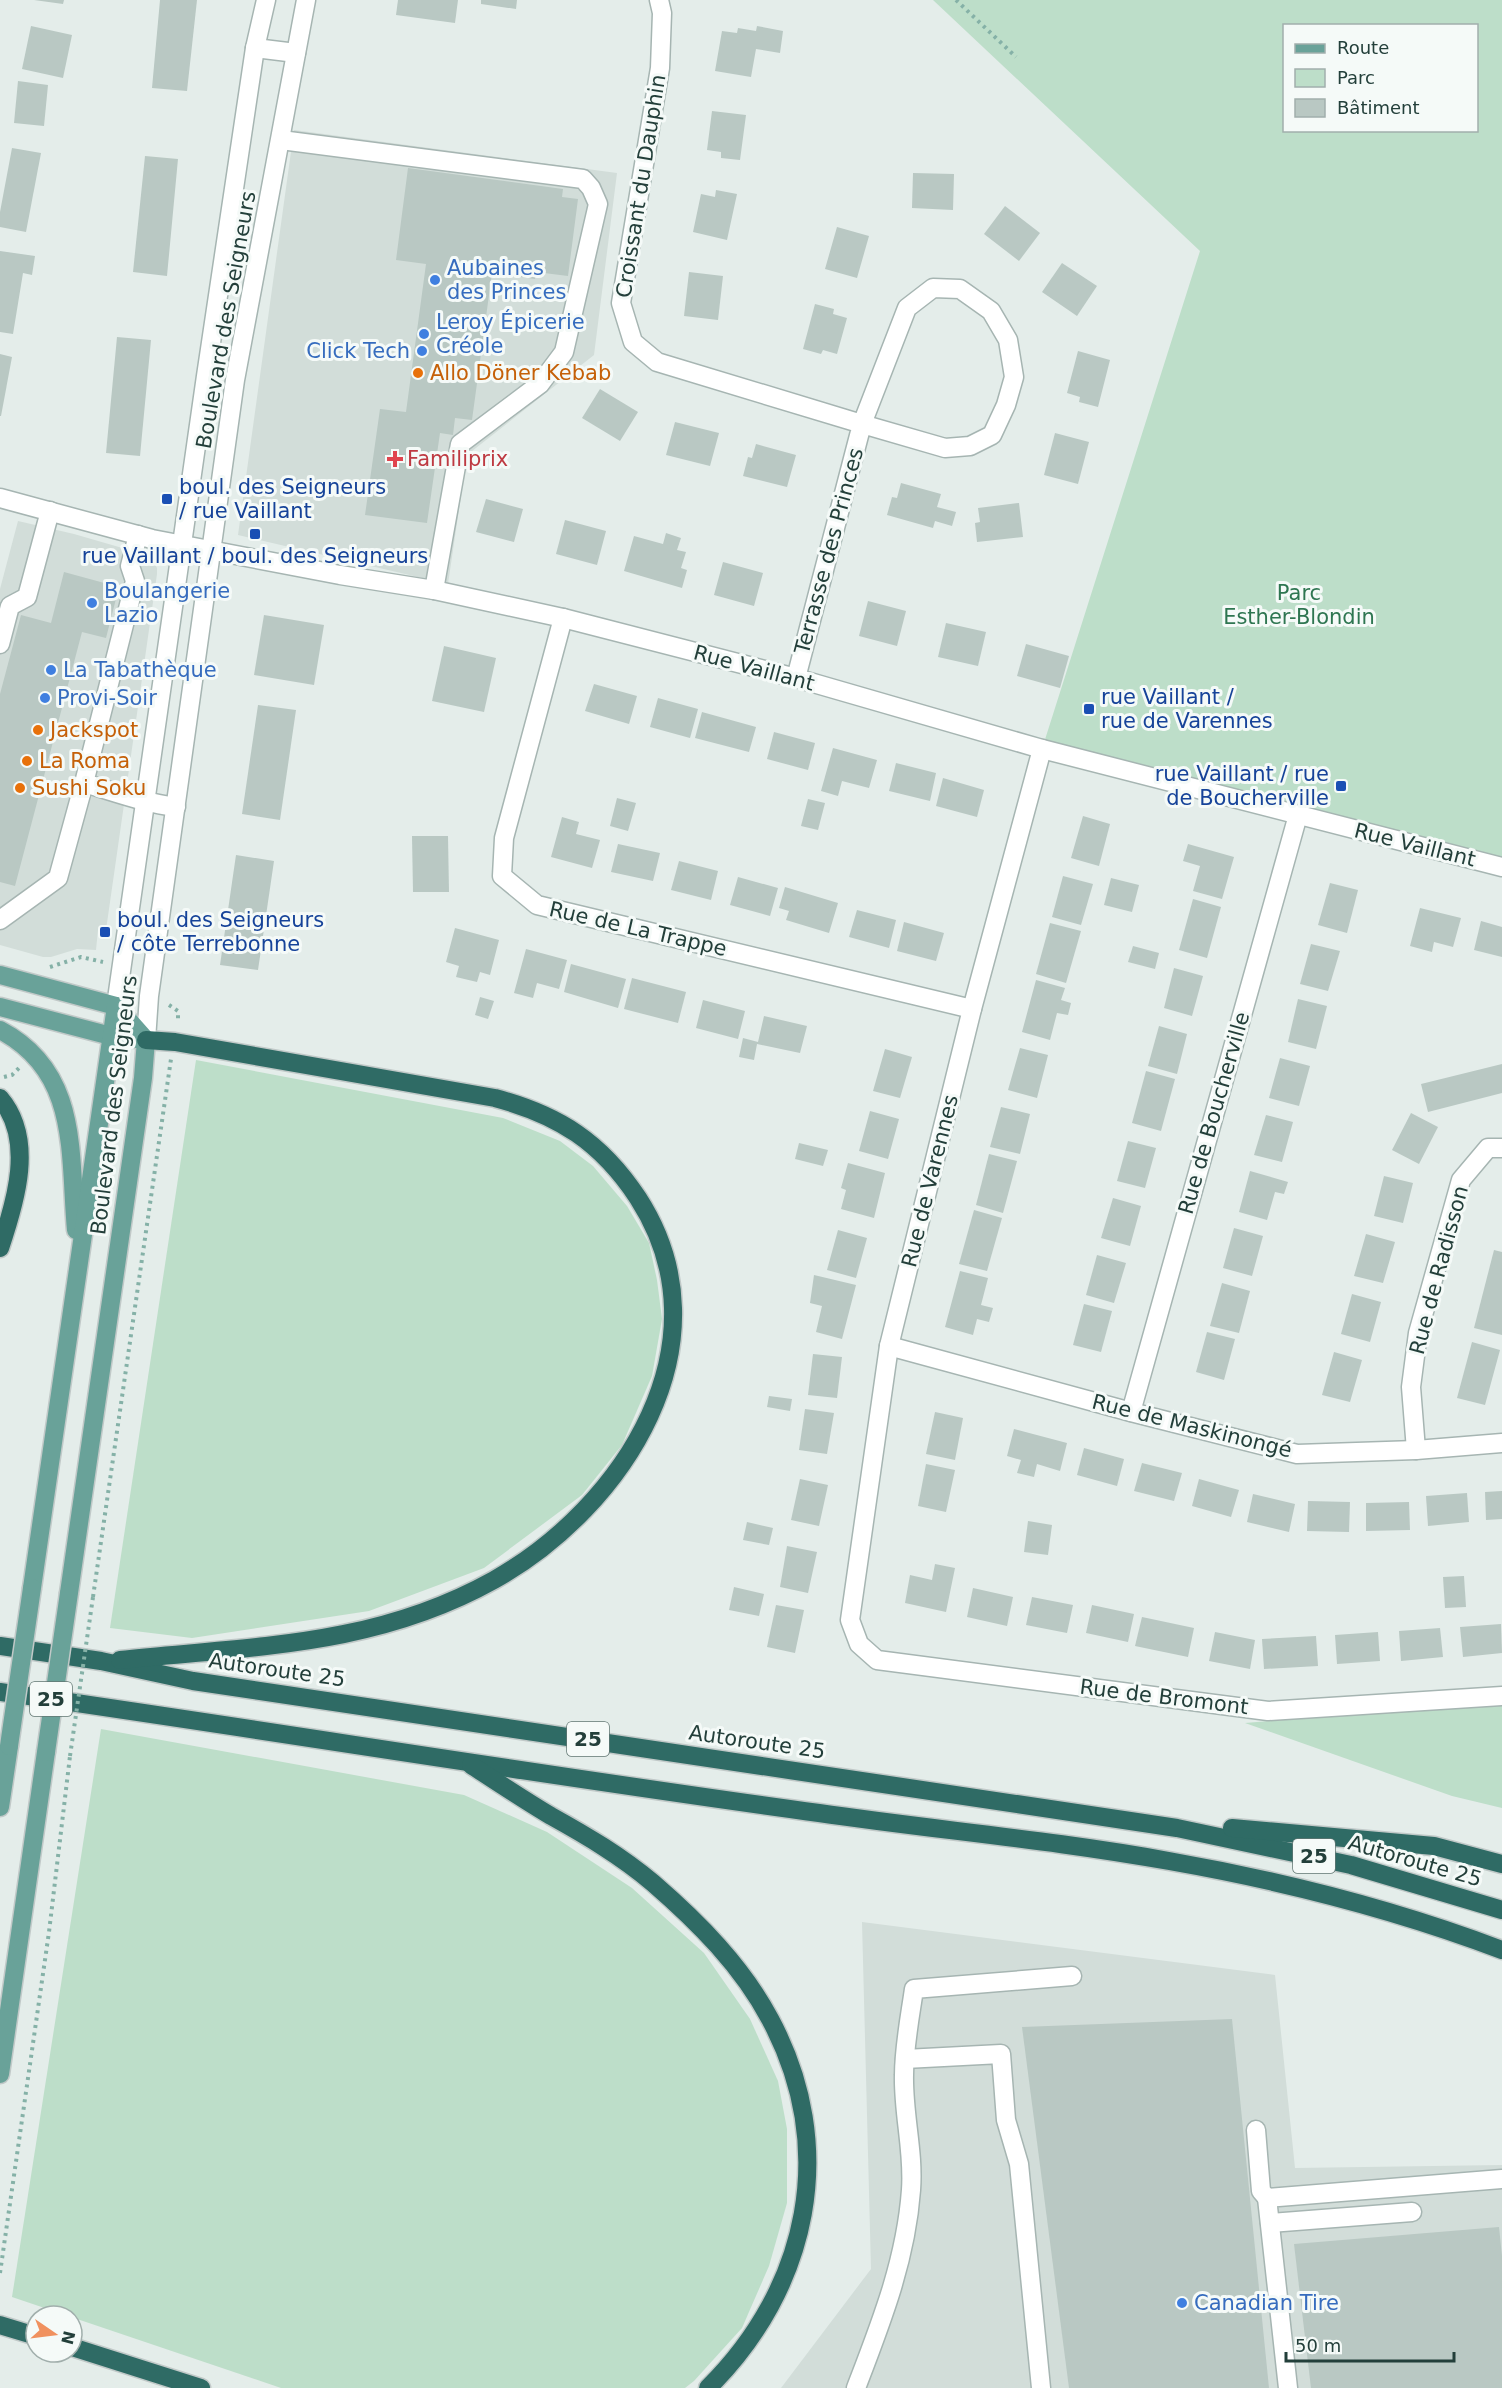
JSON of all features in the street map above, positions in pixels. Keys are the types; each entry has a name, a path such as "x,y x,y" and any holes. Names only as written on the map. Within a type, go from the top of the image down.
{"highway":[{"path":"101,1661 266,1647 358,1633 427,1611 495,1580 531,1557 556,1536 585,1509 620,1466 656,1403 669,1362 674,1333 673,1302 667,1269 661,1246 643,1206 605,1156 581,1135 562,1123 519,1104 484,1096 174,1042 146,1040"},
{"path":"0,1098 15,1120 19,1133 20,1154 12,1207 0,1248"},
{"name":"Autoroute 25","path":"0,1646 101,1661 193,1681 1122,1819 1225,1837 1388,1875 1502,1910"},
{"name":"25","path":"0,1692 819,1813 1185,1864 1314,1891 1390,1911 1502,1950"},
{"path":"464,1761 612,1851 688,1915 734,1965 758,1999 787,2056 799,2093 807,2146 807,2185 801,2223 790,2265 771,2308 737,2359 708,2388"},
{"path":"1122,1819 1434,1846 1502,1864"},
{"path":"0,2325 24,2332"},
{"path":"84,2351 201,2388"}],"main road":[{"path":"0,975 116,1006 146,1040"},
{"name":"Boulevard des Seigneurs","path":"0,1807 116,1006"},
{"path":"0,1007 111,1036 146,1040"},
{"path":"0,1030 26,1048 42,1066 59,1094 65,1110 70,1136 78,1260"},
{"name":"Boulevard des Seigneurs","path":"0,2074 141,1089 146,1040"}],"street":[{"name":"Boulevard des Seigneurs","path":"116,1006 206,376 255,48 266,0"},
{"name":"Boulevard des Seigneurs","path":"146,1040 149,996 235,380 306,0"},
{"name":"Croissant du Dauphin","path":"660,0 662,13 660,68 621,303 633,342 657,362 862,424"},
{"path":"255,48 296,53"},
{"path":"281,140 583,179 591,188 598,204 564,352 540,384 460,444 434,590"},
{"name":"Terrasse des Princes","path":"796,678 862,424 907,308 933,288 960,289 991,311 1008,340 1014,377 1006,405 992,435 970,446 945,448 862,424"},
{"path":"206,376 235,380"},
{"name":"Rue Vaillant","path":"0,498 138,535 434,590 563,618 796,678 1042,749 1502,867"},
{"path":"0,644 10,606 27,597 50,511"},
{"path":"0,920 58,878 135,580 130,566 138,535"},
{"name":"Rue de La Trappe","path":"563,618 504,838 502,876 537,905 972,1009"},
{"name":"Rue de Varennes","path":"850,1620 889,1346 972,1009 1042,749"},
{"path":"84,783 130,795 145,803 176,807"},
{"name":"Rue de Boucherville","path":"1131,1412 1298,815"},
{"name":"Rue de Radisson","path":"1416,1450 1411,1387 1418,1333 1461,1180 1488,1148 1502,1148"},
{"name":"Rue de Maskinongé","path":"889,1346 1131,1412 1297,1454 1416,1450 1502,1443"},
{"name":"Rue de Bromont","path":"850,1620 858,1644 877,1660 1268,1711 1502,1696"},
{"path":"856,2388 887,2306 907,2225 911,2180 903,2075 914,1989 1072,1976"},
{"path":"905,2059 1001,2054 1006,2120 1016,2149 1020,2171 1041,2388"},
{"path":"1256,2130 1261,2191 1267,2198 1288,2388"},
{"path":"1267,2198 1502,2179"},
{"path":"1270,2223 1412,2212"}],"path":[{"path":"956,0 1016,57"},
{"path":"45,967 52,967 81,957 97,960"},
{"path":"172,1006 178,1011 177,1029"},
{"path":"0,1078 12,1075 24,1064"},
{"path":"0,2273 50,1932 70,1756 169,1073"}],"shaded area":[{"path":"294,130 617,173 594,355 467,455 448,584 238,535"},
{"path":"18,521 150,556 157,568 106,930 98,930 96,950 77,949 51,957 43,957 0,945 0,589"},
{"path":"862,1922 1275,1975 1295,2168 1502,2165 1502,2388 781,2388 871,2269"}],"green space":[{"name":"Parc Esther-Blondin","path":"933,0 1502,0 1502,867 1042,749 1200,251"},
{"path":"196,1060 503,1118 560,1141 593,1166 627,1206 649,1243 662,1319 652,1376 622,1445 582,1495 484,1568 369,1611 192,1638 110,1628"},
{"path":"1502,1702 1502,1808 1452,1796 1245,1723"},
{"path":"101,1729 464,1795 547,1832 632,1888 704,1953 750,2019 778,2081 787,2129 787,2203 769,2266 742,2328 685,2388 281,2388 84,2321 84,2304 33,2304 12,2297"}],"building":[{"path":"34,0 64,0 63,4"},
{"path":"160,0 197,0 187,91 152,88"},
{"path":"398,0 458,0 455,23 396,15"},
{"path":"481,0 517,0 516,9 481,4"},
{"path":"31,26 72,35 63,78 22,69"},
{"path":"757,26 783,31 780,53 756,49 751,77 715,71 722,31 737,33 738,28 756,31"},
{"path":"18,81 48,85 44,126 14,123"},
{"path":"712,111 746,115 740,160 721,158 721,152 707,150"},
{"path":"12,148 41,153 26,232 0,227 0,212"},
{"path":"145,156 178,159 167,276 133,272"},
{"path":"408,168 563,189 562,197 578,199 568,276 536,272 535,279 492,273 472,420 455,418 453,435 440,433 427,523 365,515 380,409 406,412 426,264 396,260"},
{"path":"913,173 954,174 953,210 912,208"},
{"path":"716,190 737,194 727,240 693,232 701,194 715,197"},
{"path":"1005,206 1040,233 1019,261 984,234"},
{"path":"837,227 869,236 857,278 825,269"},
{"path":"0,251 35,256 32,275 23,273 13,334 0,332"},
{"path":"1062,263 1097,286 1077,316 1042,292"},
{"path":"689,272 723,276 718,320 684,316"},
{"path":"815,304 834,309 833,314 847,318 837,354 823,350 821,354 803,349"},
{"path":"117,337 151,340 140,456 106,453"},
{"path":"1078,351 1110,360 1098,407 1079,402 1080,397 1067,393"},
{"path":"0,354 12,357 1,416 0,416"},
{"path":"600,389 638,412 620,441 582,418"},
{"path":"675,422 719,433 710,466 666,455"},
{"path":"1055,433 1089,442 1078,484 1044,475"},
{"path":"756,444 796,455 787,487 743,476 748,457 752,458"},
{"path":"901,483 941,494 937,507 956,512 952,526 935,521 933,528 887,515 892,497 897,498"},
{"path":"486,499 523,509 514,542 476,532"},
{"path":"1019,503 1023,537 977,542 975,523 980,522 978,508"},
{"path":"565,520 606,531 597,565 556,554"},
{"path":"666,533 681,538 677,550 686,552 681,568 687,570 682,588 624,571 634,536 663,544"},
{"path":"723,562 763,573 754,606 714,595"},
{"path":"64,572 119,587 106,638 82,632 15,886 0,882 0,694 21,615 51,623"},
{"path":"868,601 906,611 897,646 859,636"},
{"path":"264,615 324,625 314,685 254,675"},
{"path":"946,623 986,632 978,666 938,657"},
{"path":"1026,644 1069,656 1060,688 1017,676"},
{"path":"444,646 496,658 484,712 432,701"},
{"path":"594,684 637,696 629,724 585,711"},
{"path":"658,698 698,709 690,738 650,727"},
{"path":"258,705 296,710 280,820 242,814"},
{"path":"702,712 756,727 749,752 695,738"},
{"path":"774,732 815,743 808,770 767,759"},
{"path":"833,748 877,760 869,788 842,781 838,796 821,791"},
{"path":"896,763 936,773 930,801 889,791"},
{"path":"943,778 984,790 977,817 936,806"},
{"path":"617,798 636,803 628,831 610,826"},
{"path":"808,799 825,803 818,830 801,826"},
{"path":"1083,816 1110,824 1099,866 1071,858"},
{"path":"562,817 579,822 576,834 600,840 592,868 551,857"},
{"path":"412,836 448,836 449,892 413,892"},
{"path":"618,844 660,853 653,881 611,872"},
{"path":"1188,844 1234,857 1222,899 1193,891 1200,866 1183,861"},
{"path":"236,855 274,861 258,970 220,965"},
{"path":"679,861 718,871 711,900 671,890"},
{"path":"1063,876 1093,884 1081,925 1052,917"},
{"path":"738,877 778,888 770,916 730,905"},
{"path":"1111,878 1139,885 1132,912 1104,905"},
{"path":"1330,883 1358,890 1347,933 1318,925"},
{"path":"785,887 838,903 829,933 786,920 789,911 779,908"},
{"path":"1193,899 1221,907 1207,958 1179,950"},
{"path":"1420,908 1461,918 1453,947 1434,942 1432,952 1410,946"},
{"path":"857,910 896,920 889,948 849,937"},
{"path":"1481,921 1502,927 1502,957 1474,950"},
{"path":"904,922 944,933 936,961 897,951"},
{"path":"1050,923 1081,931 1066,983 1036,974"},
{"path":"455,928 499,940 490,975 480,972 477,982 456,977 459,966 446,962"},
{"path":"1311,944 1340,951 1328,991 1300,984"},
{"path":"1133,946 1159,953 1155,969 1128,962"},
{"path":"526,949 567,960 559,989 537,983 533,998 514,993"},
{"path":"571,964 626,979 618,1008 564,992"},
{"path":"1174,968 1203,976 1192,1016 1164,1008"},
{"path":"632,978 686,992 678,1023 624,1009"},
{"path":"1036,980 1065,988 1061,1000 1071,1003 1068,1015 1057,1013 1050,1040 1022,1032"},
{"path":"480,997 494,1001 488,1019 475,1015"},
{"path":"1298,999 1327,1006 1316,1049 1288,1042"},
{"path":"703,1000 745,1011 738,1039 696,1028"},
{"path":"764,1016 807,1026 800,1053 757,1044 754,1060 739,1057 743,1038 758,1042"},
{"path":"1159,1026 1187,1034 1177,1074 1148,1066"},
{"path":"1020,1048 1048,1055 1037,1098 1008,1090"},
{"path":"885,1049 912,1057 900,1098 873,1091"},
{"path":"1280,1058 1310,1066 1299,1106 1269,1098"},
{"path":"1502,1064 1502,1093 1428,1112 1421,1084"},
{"path":"1146,1071 1175,1079 1161,1131 1132,1123"},
{"path":"1001,1107 1030,1114 1020,1154 990,1147"},
{"path":"870,1111 899,1119 888,1159 859,1151"},
{"path":"1411,1113 1438,1127 1419,1164 1392,1150"},
{"path":"1266,1115 1293,1122 1282,1162 1254,1155"},
{"path":"1128,1141 1156,1148 1145,1188 1117,1181"},
{"path":"799,1143 828,1150 823,1166 795,1159"},
{"path":"989,1154 1017,1161 1003,1213 976,1205"},
{"path":"848,1163 885,1173 874,1218 841,1209 846,1190 841,1188"},
{"path":"1250,1171 1288,1182 1284,1194 1275,1192 1267,1220 1239,1212"},
{"path":"1384,1176 1413,1183 1403,1223 1374,1216"},
{"path":"1113,1198 1141,1206 1130,1246 1101,1238"},
{"path":"974,1210 1002,1218 987,1271 959,1264"},
{"path":"1234,1228 1263,1236 1252,1276 1223,1268"},
{"path":"838,1230 867,1238 856,1278 827,1270"},
{"path":"1366,1234 1395,1242 1383,1283 1354,1276"},
{"path":"1494,1250 1502,1252 1502,1335 1474,1328"},
{"path":"1097,1255 1126,1263 1114,1303 1086,1295"},
{"path":"960,1271 988,1278 981,1305 993,1308 989,1322 977,1319 973,1335 945,1327"},
{"path":"814,1275 856,1285 842,1339 816,1332 822,1306 810,1303"},
{"path":"1222,1283 1250,1291 1239,1333 1210,1326"},
{"path":"1352,1294 1381,1302 1370,1342 1341,1334"},
{"path":"1084,1304 1112,1311 1101,1352 1073,1345"},
{"path":"1207,1332 1235,1339 1224,1380 1196,1372"},
{"path":"1472,1342 1500,1350 1485,1405 1457,1398"},
{"path":"1334,1352 1362,1360 1350,1402 1322,1395"},
{"path":"813,1354 842,1357 837,1398 808,1395"},
{"path":"769,1396 792,1399 790,1411 767,1407"},
{"path":"805,1409 834,1413 827,1454 799,1450"},
{"path":"935,1412 963,1418 955,1460 926,1454"},
{"path":"1014,1429 1067,1443 1060,1471 1037,1464 1034,1477 1017,1473 1021,1460 1007,1456"},
{"path":"1084,1448 1124,1459 1117,1486 1077,1475"},
{"path":"1142,1463 1182,1473 1174,1501 1134,1491"},
{"path":"926,1464 955,1470 946,1512 918,1506"},
{"path":"800,1479 828,1485 819,1526 791,1520"},
{"path":"1199,1479 1239,1490 1231,1517 1192,1506"},
{"path":"1502,1491 1502,1519 1486,1520 1485,1492"},
{"path":"1467,1493 1469,1522 1428,1526 1426,1496"},
{"path":"1253,1494 1295,1504 1289,1532 1247,1522"},
{"path":"1308,1501 1350,1502 1349,1532 1307,1531"},
{"path":"1409,1502 1410,1530 1366,1531 1366,1503"},
{"path":"1028,1521 1052,1525 1048,1555 1024,1552"},
{"path":"747,1522 773,1528 769,1545 743,1540"},
{"path":"787,1546 817,1552 808,1593 780,1587"},
{"path":"935,1564 955,1568 946,1612 905,1603 910,1575 932,1580"},
{"path":"1464,1576 1466,1607 1445,1608 1443,1577"},
{"path":"734,1587 764,1594 759,1616 729,1610"},
{"path":"973,1588 1013,1597 1007,1626 967,1617"},
{"path":"1032,1597 1073,1605 1067,1633 1026,1625"},
{"path":"776,1605 804,1610 795,1653 767,1647"},
{"path":"1092,1605 1134,1614 1128,1642 1086,1633"},
{"path":"1142,1617 1194,1628 1188,1657 1135,1646"},
{"path":"1501,1624 1502,1653 1463,1657 1460,1627"},
{"path":"1440,1628 1443,1657 1401,1661 1399,1631"},
{"path":"1215,1632 1255,1640 1250,1669 1209,1661"},
{"path":"1378,1632 1380,1661 1337,1664 1335,1635"},
{"path":"1316,1636 1318,1666 1264,1669 1262,1639"},
{"path":"1232,2019 1269,2388 1069,2388 1022,2027"},
{"path":"1499,2227 1502,2256 1502,2388 1311,2388 1294,2244"}],"place":[{"name":"Aubaines des Princes","path":"435,280"},
{"name":"Leroy Épicerie Créole","path":"424,334"},
{"name":"Click Tech","path":"422,351"},
{"name":"Allo Döner Kebab","path":"418,373"},
{"name":"Familiprix","path":"395,459"},
{"name":"boul. des Seigneurs / rue Vaillant","path":"167,499"},
{"name":"rue Vaillant / boul. des Seigneurs","path":"255,534"},
{"name":"Boulangerie Lazio","path":"92,603"},
{"name":"La Tabathèque","path":"51,670"},
{"name":"Provi-Soir","path":"45,698"},
{"name":"rue Vaillant / rue de Varennes","path":"1089,709"},
{"name":"Jackspot","path":"38,730"},
{"name":"La Roma","path":"27,761"},
{"name":"rue Vaillant / rue de Boucherville","path":"1341,786"},
{"name":"Sushi Soku","path":"20,788"},
{"name":"boul. des Seigneurs / côte Terrebonne","path":"105,932"},
{"name":"Canadian Tire","path":"1182,2303"}]}
